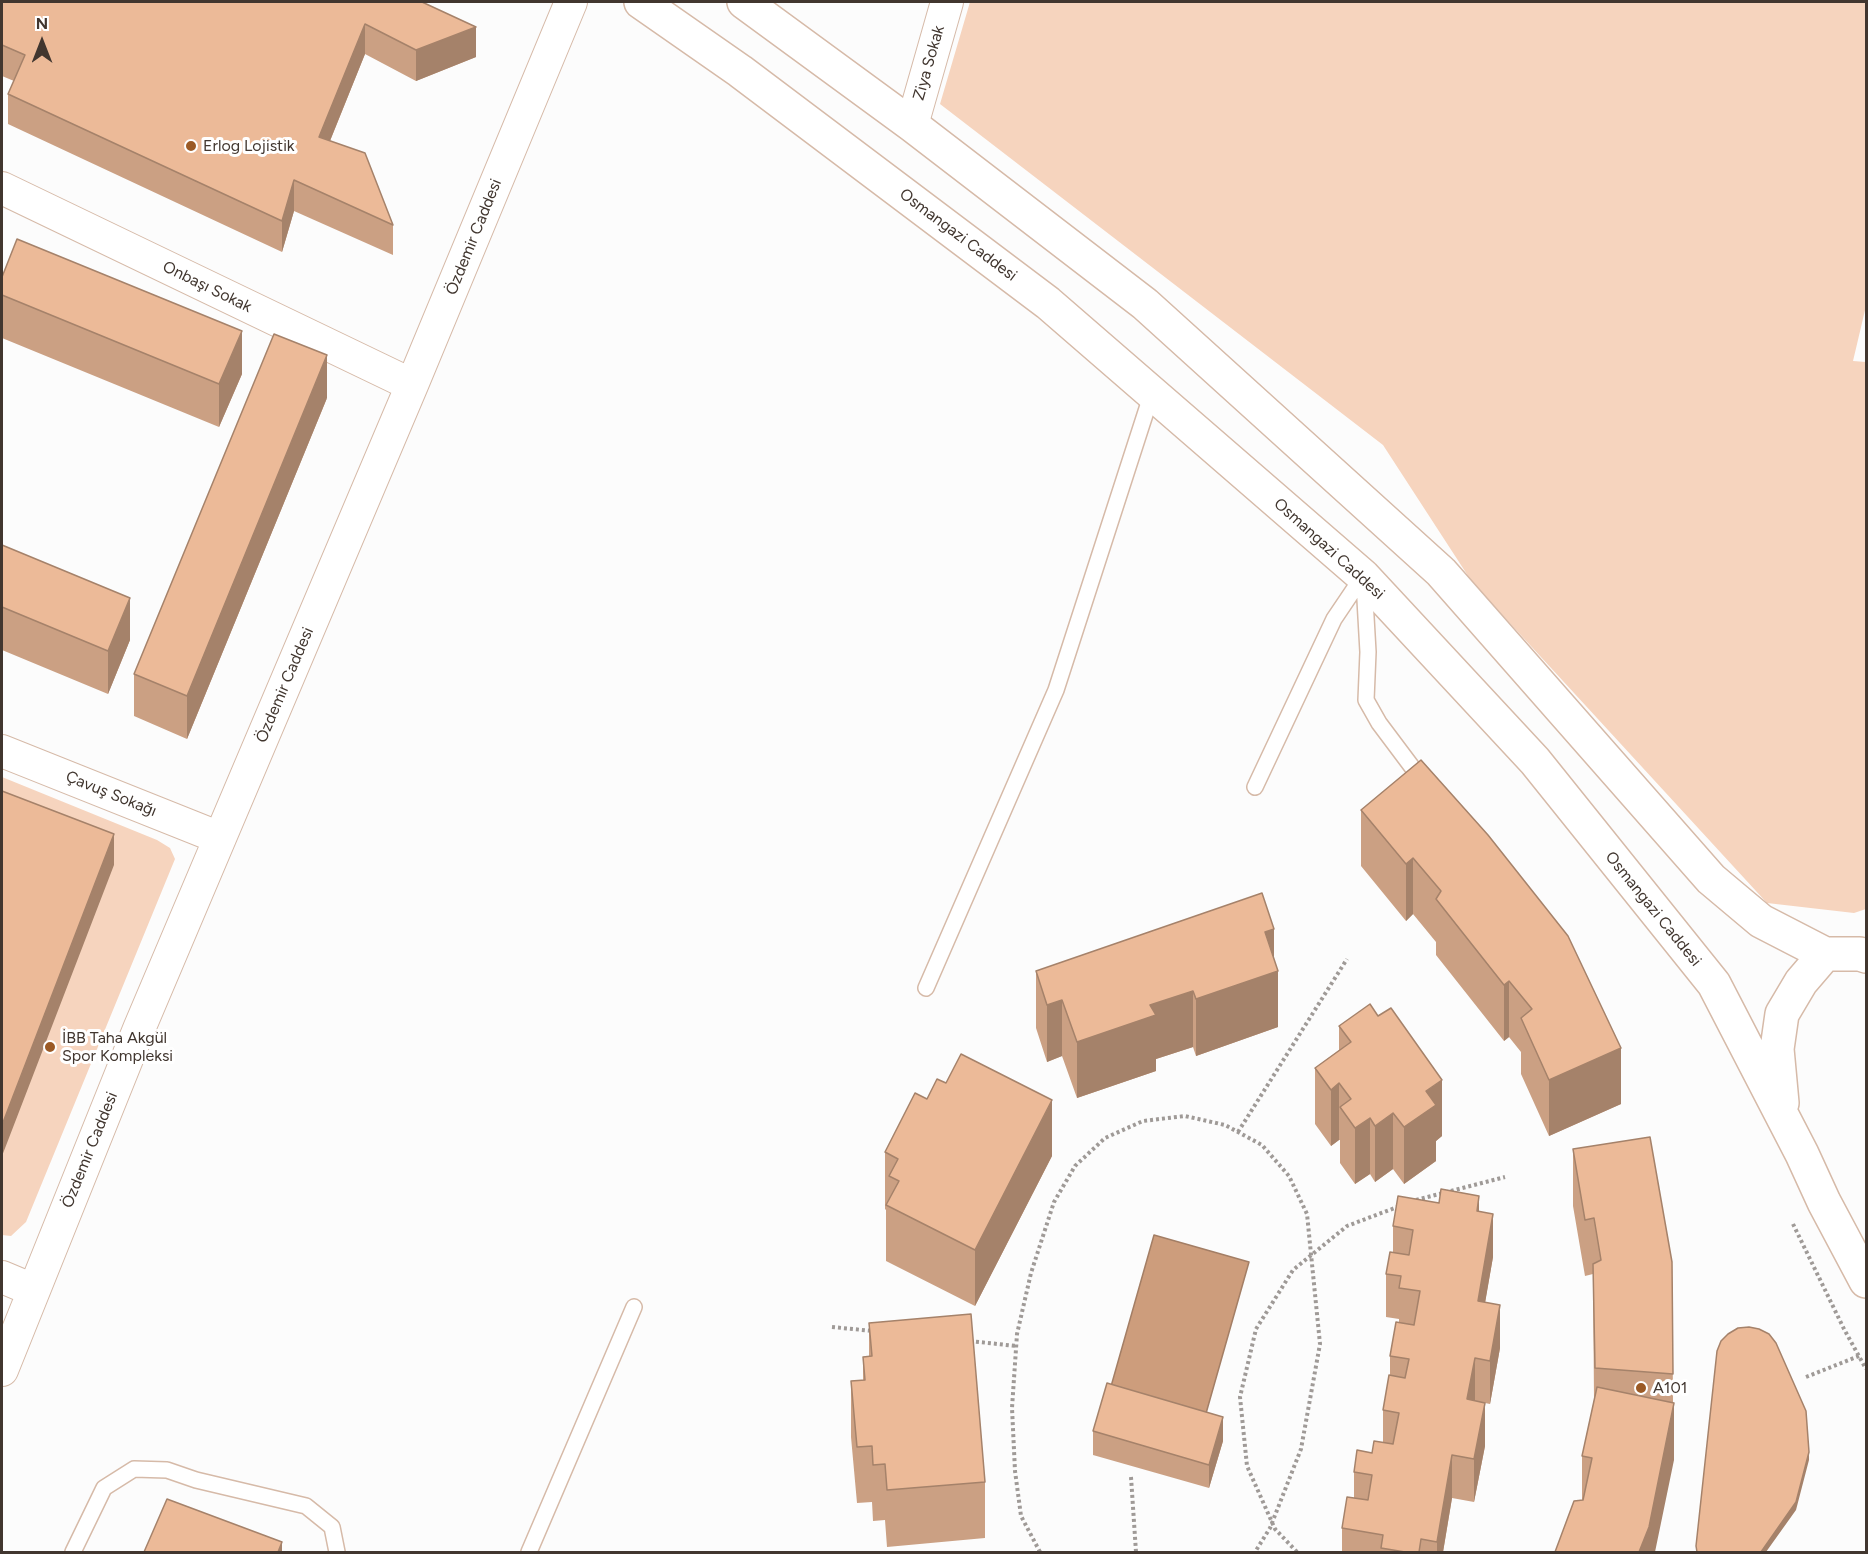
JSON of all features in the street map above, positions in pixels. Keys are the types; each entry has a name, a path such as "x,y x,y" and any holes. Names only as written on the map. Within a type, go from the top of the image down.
{"main road":[{"name":"Osmangazi Caddesi","path":"641,2 740,71 1048,303 1363,576 1535,761 1714,984 1866,1281"},
{"path":"744,2 912,125 1145,304 1406,540 1441,572 1711,879 1761,921 1824,954 1864,954"},
{"path":"1802,1154 1780,1098 1777,1049 1782,1014 1801,982 1824,954"},
{"path":"1824,1202 1866,1238"}],"street":[{"name":"Özdemir Caddesi","path":"2,1370 220,838 571,2"},
{"name":"Ziya Sokak","path":"912,125 947,2"},
{"name":"Onbaşı Sokak","path":"2,188 412,385"},
{"name":"Çavuş Sokağı","path":"2,751 220,838"},
{"path":"2,1277 33,1290"}],"lane":[{"path":"926,988 1056,690 1152,393"},
{"path":"1254,787 1334,619 1363,576"},
{"path":"1363,576 1368,652 1366,700 1379,723 1431,792"},
{"path":"529,1552 634,1307"},
{"path":"73,1552 104,1488 134,1469 167,1470 196,1480 306,1506 332,1527 337,1552"}],"path":[{"path":"1238,1132 1347,959"},
{"path":"1040,1552 1021,1516 1015,1471 1012,1408 1016,1346 1031,1273 1054,1202 1075,1166 1105,1138 1143,1121 1185,1116 1225,1125 1262,1145 1289,1176 1307,1214 1320,1344 1301,1449 1272,1523 1255,1552"},
{"path":"1413,1201 1505,1177"},
{"path":"1297,1552 1275,1529 1247,1466 1240,1397 1256,1329 1293,1270 1347,1226 1402,1205"},
{"path":"832,1327 878,1332"},
{"path":"959,1340 1016,1346"},
{"path":"1806,1377 1859,1356"},
{"path":"1131,1477 1136,1552"}],"shaded area":[{"path":"970,2 1866,2 1866,306 1853,361 1866,362 1866,909 1854,913 1767,903 1472,582 1383,445 940,104"},
{"name":"İBB Taha Akgül Spor Kompleksi","path":"2,777 157,840 170,848 175,859 26,1222 11,1236 2,1235"},
{"path":"1154,1235 1249,1262 1201,1431 1106,1404"}],"building":[{"name":"Erlog Lojistik","path":"2,2 422,2 476,27 416,50 365,24 319,137 365,153 393,225 294,180 282,221 8,94 25,55 2,45"},
{"path":"17,239 242,331 219,384 2,295 2,277"},
{"path":"274,334 327,355 187,696 134,674"},
{"path":"2,545 130,598 108,651 2,607"},
{"path":"1421,760 1488,835 1568,936 1621,1048 1549,1080 1521,1018 1532,1009 1509,981 1504,985 1436,899 1441,891 1413,858 1406,864 1361,810"},
{"path":"2,791 114,834 2,1125"},
{"path":"1262,893 1274,929 1265,932 1278,971 1196,999 1193,991 1150,1005 1156,1015 1077,1042 1062,1000 1047,1005 1036,971"},
{"path":"1370,1004 1378,1016 1391,1008 1442,1080 1426,1091 1436,1105 1404,1127 1393,1113 1375,1126 1370,1118 1355,1128 1340,1107 1351,1099 1339,1083 1331,1090 1315,1068 1351,1042 1339,1026"},
{"path":"961,1054 1052,1100 975,1250 886,1205 899,1181 889,1176 898,1159 885,1152 915,1093 927,1099 937,1079 946,1083"},
{"path":"1650,1137 1672,1262 1673,1374 1595,1368 1593,1264 1601,1260 1594,1218 1585,1220 1573,1149"},
{"path":"1441,1189 1479,1196 1477,1211 1493,1214 1478,1301 1500,1305 1490,1361 1475,1358 1467,1399 1485,1403 1474,1459 1452,1455 1437,1542 1421,1539 1419,1552 1405,1552 1381,1548 1383,1535 1342,1528 1347,1497 1368,1500 1372,1475 1354,1472 1357,1450 1372,1453 1374,1441 1393,1444 1399,1413 1383,1410 1389,1375 1405,1378 1409,1359 1390,1356 1396,1322 1414,1325 1420,1291 1399,1288 1401,1276 1386,1274 1390,1252 1409,1255 1413,1230 1393,1226 1398,1196 1439,1203"},
{"path":"971,1314 985,1482 887,1490 885,1464 873,1465 872,1446 857,1447 851,1381 865,1380 863,1357 872,1356 869,1323"},
{"path":"1749,1327 1769,1334 1776,1343 1806,1411 1809,1452 1796,1502 1761,1552 1697,1552 1717,1351 1721,1341 1728,1334 1738,1328"},
{"path":"1107,1383 1223,1417 1209,1465 1093,1431"},
{"path":"1597,1387 1674,1403 1649,1527 1639,1552 1555,1552 1574,1501 1583,1500 1592,1458 1582,1456"},
{"path":"167,1499 282,1542 278,1552 144,1552"}],"place":[{"name":"Erlog Lojistik","path":"191,146"},
{"name":"İBB Taha Akgül Spor Kompleksi","path":"50,1047"},
{"name":"A101","path":"1641,1388"}]}
